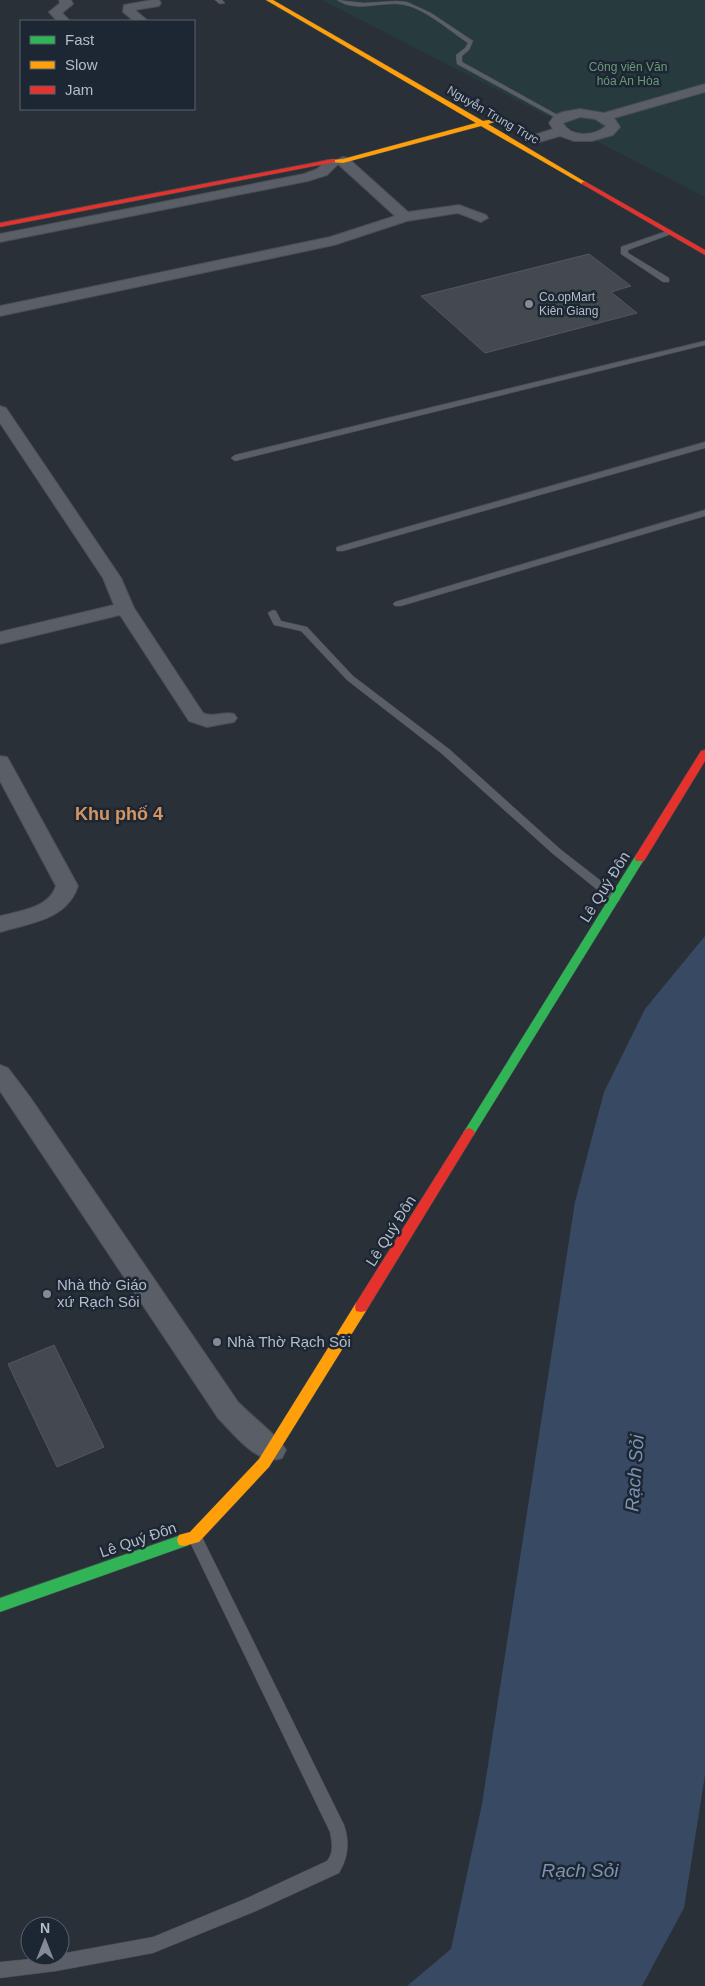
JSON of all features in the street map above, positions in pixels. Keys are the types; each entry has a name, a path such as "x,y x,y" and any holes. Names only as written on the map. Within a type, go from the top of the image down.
{"street":[{"path":"63,20 55,12 67,4 65,0"},
{"name":"Nguyễn Trung Trực","path":"269,0 481,125 705,253"},
{"path":"141,20 129,12 128,8 155,3"},
{"path":"420,89 438,84"},
{"path":"516,144 560,125 580,113 604,117 705,88"},
{"name":"Nguyễn Trung Trực","path":"481,125 507,121 486,110"},
{"path":"560,125 576,136 601,136 610,132 614,127 604,117"},
{"path":"0,225 320,162 337,162 481,125"},
{"name":"Nguyễn Trung Trực","path":"532,136 553,148"},
{"path":"337,162 405,217"},
{"path":"0,238 278,183 321,172 337,162"},
{"path":"0,311 334,241 405,217 458,209 482,218"},
{"path":"0,411 112,578 125,608 196,717 202,721 210,722 227,718"},
{"path":"0,638 125,608"},
{"name":"Lê Quý Đôn","path":"0,1604 194,1537 264,1463 705,753"},
{"path":"0,762 67,886 66,894 55,907 0,924"},
{"path":"0,1074 22,1103 228,1410 246,1429 272,1450"}],"lane":[{"path":"340,0 357,4 395,3 413,6 471,42 467,49 459,55 460,63 560,125"},
{"path":"666,280 626,254 624,249 670,233"},
{"path":"235,458 705,343"},
{"path":"340,549 705,445"},
{"path":"398,604 705,513"},
{"path":"273,613 277,623 304,629 350,678 385,702 409,726 445,751 556,851 615,898"},
{"path":"0,1970 56,1963 153,1945 250,1905 333,1867 339,1859 338,1832 194,1537"}],"green space":[{"name":"Công viên Văn hóa An Hòa","path":"322,0 705,0 705,197"}],"water":[{"name":"Rạch Sỏi","path":"705,936 705,1775 684,1908 642,1986 407,1986 451,1949 482,1804 575,1202 604,1092 645,1009"}],"building":[{"name":"Co.opMart Kiên Giang","path":"589,254 631,286 611,292 637,313 485,353 421,296"},
{"path":"54,1345 104,1447 57,1467 8,1364"}],"traffic: fast":[{"path":"469,1133 640,858"},
{"path":"0,1605 184,1540"}],"traffic: slow":[{"path":"269,0 584,183"},
{"path":"333,161 343,161 503,118"},
{"path":"184,1540 194,1537 264,1463 361,1307"}],"traffic: jam":[{"path":"0,225 333,161"},
{"path":"584,183 705,253"},
{"path":"640,858 705,753"},
{"path":"361,1307 469,1133"}],"place":[{"name":"Co.opMart Kiên Giang","path":"529,304"},
{"name":"Nhà thờ Giáo xứ Rạch Sỏi","path":"47,1294"},
{"name":"Nhà Thờ Rạch Sỏi","path":"217,1342"}],"district":[{"name":"Khu phố 4","path":"119,814"}]}
